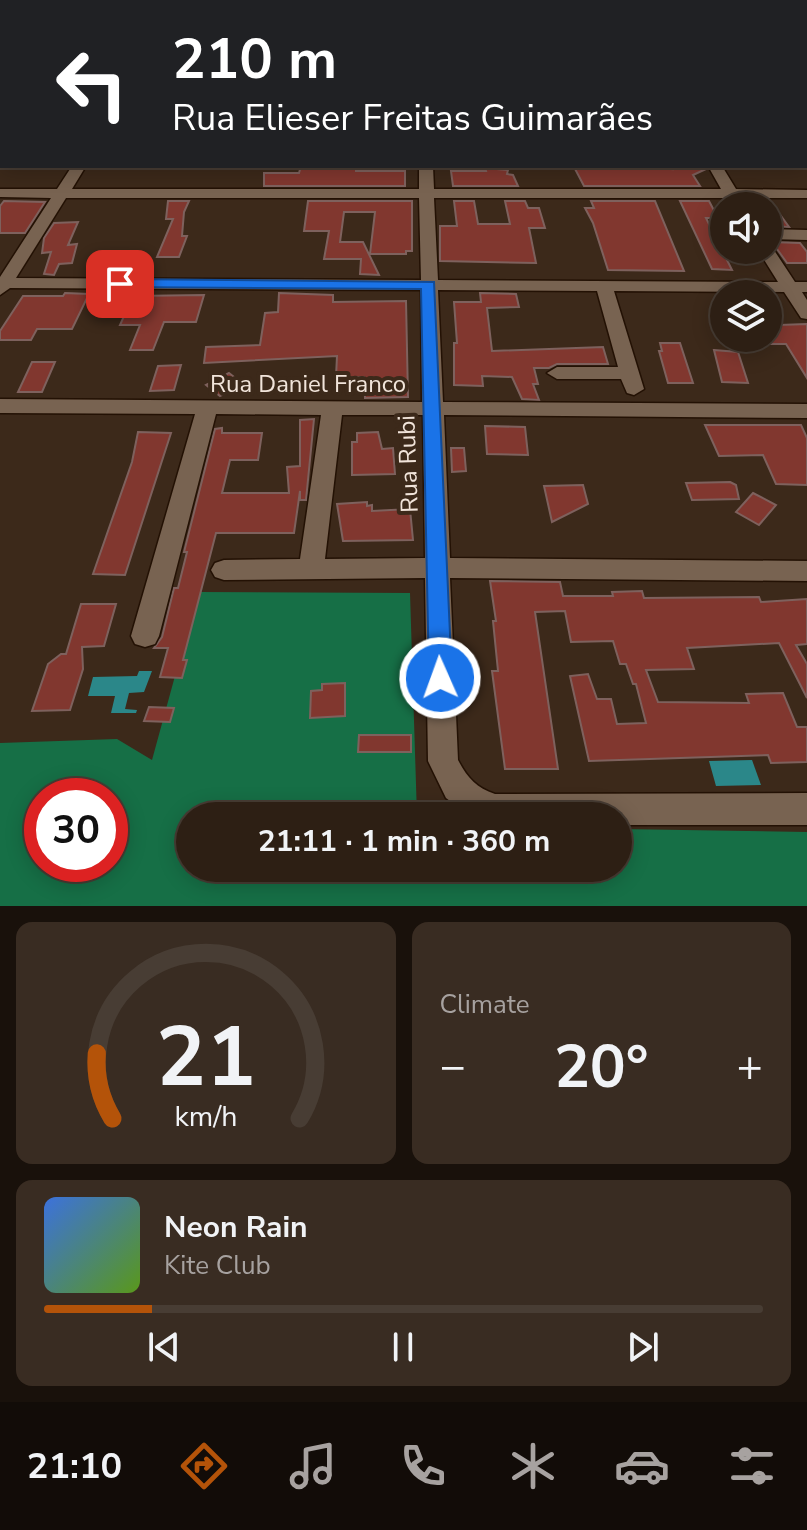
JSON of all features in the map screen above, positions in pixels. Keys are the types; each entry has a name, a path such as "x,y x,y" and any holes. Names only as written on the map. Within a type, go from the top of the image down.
{"street":[{"path":"2,285 78,168"},
{"name":"Rua Rubi","path":"426,168 443,761 456,791 473,804 495,810 807,809"},
{"path":"716,168 730,192"},
{"path":"0,193 427,194 710,200"},
{"path":"782,196 807,194"},
{"path":"782,234 807,235"},
{"path":"778,264 798,286 807,314"},
{"path":"2,285 798,286"},
{"path":"557,373 632,381 604,286"},
{"name":"Rua Daniel Franco","path":"0,406 332,411 807,411"},
{"path":"145,636 207,409"},
{"path":"311,569 332,411"},
{"path":"224,570 807,571"}],"green space":[{"path":"198,592 410,593 417,802 176,802 176,882 632,882 632,829 807,832 807,906 0,906 0,743 117,739 152,760"}],"water":[{"path":"139,671 152,671 144,692 129,693 125,709 137,710 136,713 111,713 115,696 88,696 93,677 137,676"},
{"path":"752,760 761,785 716,786 709,761"}],"building":[{"path":"300,168 405,171 405,186 264,186 264,173 299,173"},
{"path":"485,168 508,170 507,174 513,175 518,186 453,186 451,171 486,171"},
{"path":"575,168 706,169 693,175 700,186 584,186"},
{"path":"4,201 45,202 25,233 0,233 0,206"},
{"path":"168,201 189,201 184,212 182,236 187,236 179,257 157,257 173,219 166,219"},
{"path":"308,201 412,201 412,251 406,251 406,254 370,254 375,212 344,212 340,242 363,242 379,275 360,274 361,259 324,259 329,231 304,231"},
{"path":"454,201 474,201 478,224 510,224 505,201 525,201 528,208 539,208 545,228 529,228 536,263 440,261 440,226 457,226"},
{"path":"591,201 655,201 684,271 608,270 585,208 594,208"},
{"path":"680,201 710,203 710,218 706,218 710,226 710,264 729,264 732,270 712,269"},
{"path":"78,222 68,245 77,244 72,263 59,264 54,275 44,274 51,252 42,253 44,238 54,223"},
{"path":"782,242 800,243 807,252 807,263 787,263 782,256"},
{"path":"65,293 89,294 72,329 37,329 31,340 0,340 0,331 23,296 63,296"},
{"path":"279,293 333,295 333,302 406,301 408,397 365,398 364,377 336,377 337,356 204,363 206,347 260,345 265,313 278,312"},
{"path":"480,293 516,294 519,307 487,308 492,351 603,347 608,364 557,364 549,368 534,368 538,384 533,384 539,400 522,399 512,377 482,376 483,386 454,385 454,343 457,343 454,302 481,302"},
{"path":"204,295 196,322 164,322 153,350 130,350 140,325 120,325 133,296"},
{"path":"807,324 807,378 786,344 782,344 782,325"},
{"path":"660,343 680,343 693,383 668,383 659,351 662,351"},
{"path":"714,352 738,352 748,383 722,382"},
{"path":"32,362 55,362 42,392 18,392"},
{"path":"181,365 174,390 150,391 158,366"},
{"path":"229,373 243,384 220,396 206,385"},
{"path":"314,419 306,500 300,500 300,491 294,533 216,533 183,660 187,660 182,678 160,677 168,648 154,648 162,637 174,588 178,588 215,429 222,428 222,433 262,433 258,460 230,460 222,493 289,493 287,467 300,466 300,420"},
{"path":"705,425 801,425 807,438 807,485 776,484 763,455 719,456"},
{"path":"485,426 525,427 528,455 487,454"},
{"path":"138,432 171,433 125,575 93,574 132,462"},
{"path":"378,432 382,449 393,448 395,474 352,475 352,442 357,442 357,433"},
{"path":"451,448 464,448 466,471 452,472"},
{"path":"730,482 736,485 739,499 692,500 686,483"},
{"path":"583,485 588,504 552,522 544,486"},
{"path":"753,493 776,505 759,525 736,512"},
{"path":"367,502 367,506 372,505 372,511 410,509 413,540 343,541 337,504"},
{"path":"490,581 560,582 563,596 613,596 612,592 642,591 644,598 759,597 761,602 807,599 807,644 796,645 807,664 807,698 779,643 687,648 694,669 646,670 658,702 749,703 746,694 783,693 797,727 807,727 807,762 771,763 768,755 589,761 570,676 588,674 597,699 611,699 617,724 646,723 636,684 633,684 626,664 620,664 613,641 571,642 565,611 535,612 558,769 505,769 492,671 498,671 493,621 496,621"},
{"path":"81,604 116,604 104,646 82,647 83,669 70,710 32,711 48,664 61,654 66,654"},
{"path":"345,683 345,716 310,718 311,691 322,690 322,684"},
{"path":"149,707 174,708 170,722 144,721"},
{"path":"359,735 411,735 411,752 358,752"}],"route":[{"path":"120,284 429,285 440,678"}]}
